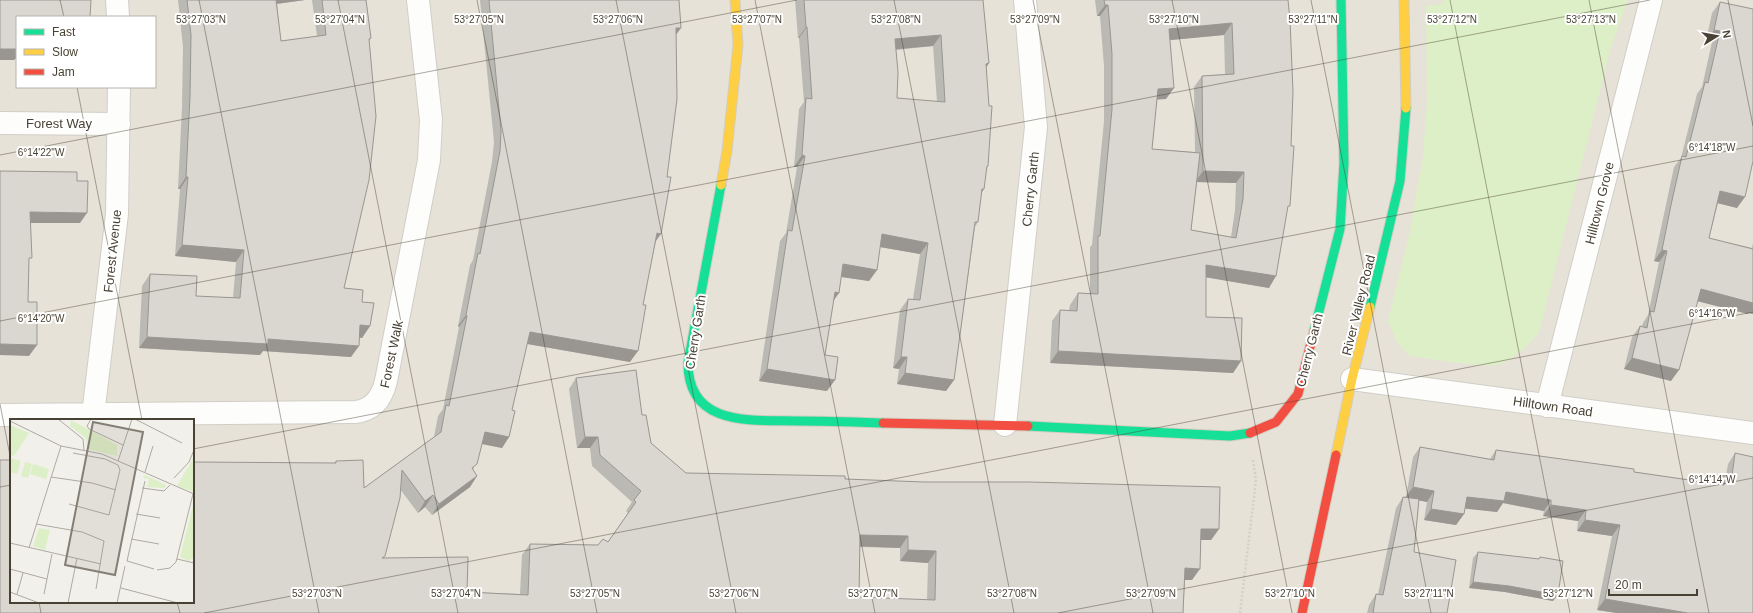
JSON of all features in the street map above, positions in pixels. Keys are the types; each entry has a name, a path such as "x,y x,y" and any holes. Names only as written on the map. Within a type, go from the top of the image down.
{"street":[{"path":"117,0 118,16"},
{"name":"Forest Walk","path":"0,415 355,412 367,410 375,403 382,395 386,381 429,160 431,120 418,0"},
{"name":"Cherry Garth","path":"735,0 738,53 727,151 688,364 689,384 696,398 710,410 726,417 744,420 1005,425 1230,436 1253,433 1276,422 1298,394 1340,229 1344,163 1341,0"},
{"name":"Cherry Garth","path":"1005,425 1036,126 1025,0"},
{"name":"River Valley Road","path":"1302,613 1352,379 1382,263 1400,181 1406,121 1404,0"},
{"name":"Hilltown Grove","path":"1547,406 1651,0"},
{"name":"Forest Avenue","path":"93,415 117,214 119,88"},
{"name":"Forest Way","path":"0,123 119,124"},
{"name":"Hilltown Road","path":"1352,379 1753,433"}],"path":[{"path":"1240,613 1256,480 1253,460 1246,461"}],"shaded area":[{"path":"0,0 1753,0 1753,613 0,613"}],"green space":[{"path":"1444,0 1628,0 1611,47 1539,333 1516,355 1500,364 1470,364 1410,356 1397,342 1388,321 1409,235 1423,158 1427,101 1426,6 1442,4"}],"building":[{"path":"0,0 91,0 90,16 16,16 16,49 0,49"},
{"path":"187,0 276,0 281,41 326,35 322,0 366,0 371,38 369,39 376,116 369,180 344,288 363,290 362,302 374,303 370,326 360,325 359,346 268,339 268,344 147,337 150,274 197,276 196,296 240,298 244,250 182,245 188,177 186,177 190,96 191,35"},
{"path":"489,0 679,0 681,28 676,28 677,99 667,177 671,177 661,234 657,233 643,305 646,305 638,351 530,332 512,410 515,411 509,437 485,432 477,464 472,468 477,476 439,504 433,495 425,501 402,470 400,498 385,556 382,558 468,557 467,592 528,595 530,544 598,545 603,539 608,542 636,502 634,500 641,491 600,455 598,437 585,437 576,378 636,370 642,415 646,415 651,443 686,473 845,476 845,479 924,482 1029,482 1220,487 1219,529 1201,529 1200,569 1185,568 1183,613 0,613 0,460 10,460 10,603 194,603 194,462 336,463 336,461 363,460 364,488 441,432 446,405 449,406 478,253 480,254 500,151 501,131","holes":["860,535 908,536 908,550 936,551 935,600 859,597"]},
{"path":"804,0 983,0 989,63 986,64 989,106 992,106 988,166 984,189 982,189 978,222 975,222 954,380 905,373 907,357 901,357 908,299 920,300 928,243 882,234 877,270 843,264 839,293 835,292 825,355 838,357 835,380 767,369 788,230 792,231 805,156 802,155 806,98 812,99","holes":["941,35 945,102 897,98 898,72 895,39"]},
{"path":"1104,0 1288,0 1293,92 1291,146 1294,146 1290,206 1288,206 1276,276 1206,265 1206,317 1242,318 1241,361 1058,351 1060,310 1077,311 1078,293 1098,294 1098,236 1100,236 1112,109 1112,54 1108,5 1105,5","holes":["1232,23 1234,74 1202,76 1203,171 1244,172 1243,199 1236,238 1191,230 1200,153 1152,149 1158,89 1174,88 1169,29"]},
{"path":"1720,2 1753,9 1753,161 1745,197 1720,191 1709,238 1753,249 1753,303 1701,289 1679,370 1632,358 1640,326 1647,328 1650,311 1654,312 1667,251 1662,250 1682,156 1686,157 1705,82 1708,83 1720,31 1714,30"},
{"path":"0,171 77,172 77,181 88,181 87,213 30,212 32,258 29,258 28,302 37,302 37,345 0,344"},
{"path":"1420,447 1494,460 1496,450 1634,469 1634,472 1724,485 1727,474 1732,476 1735,453 1753,457 1753,613 1688,613 1605,599 1620,525 1585,520 1586,510 1551,505 1551,500 1506,492 1504,501 1467,497 1464,514 1431,509 1434,491 1413,487"},
{"path":"1403,497 1419,499 1414,552 1456,560 1447,613 1373,613 1376,594 1383,595"},
{"path":"1478,552 1539,559 1540,557 1563,561 1558,595 1509,586 1473,582"}],"traffic: fast":[{"path":"1314,331 1340,229 1344,163 1341,0"},
{"path":"1370,307 1400,181 1406,108"},
{"path":"721,185 688,363 691,384 699,399 710,409 725,416 742,419 761,421 883,423"},
{"path":"1028,426 1230,436 1250,433"}],"traffic: slow":[{"path":"721,185 727,151 738,45 735,0"},
{"path":"1404,0 1406,108"},
{"path":"1336,455 1352,379 1370,307"}],"traffic: jam":[{"path":"1250,433 1276,422 1298,394 1314,331"},
{"path":"883,423 1028,426"},
{"path":"1302,613 1336,455"}]}
